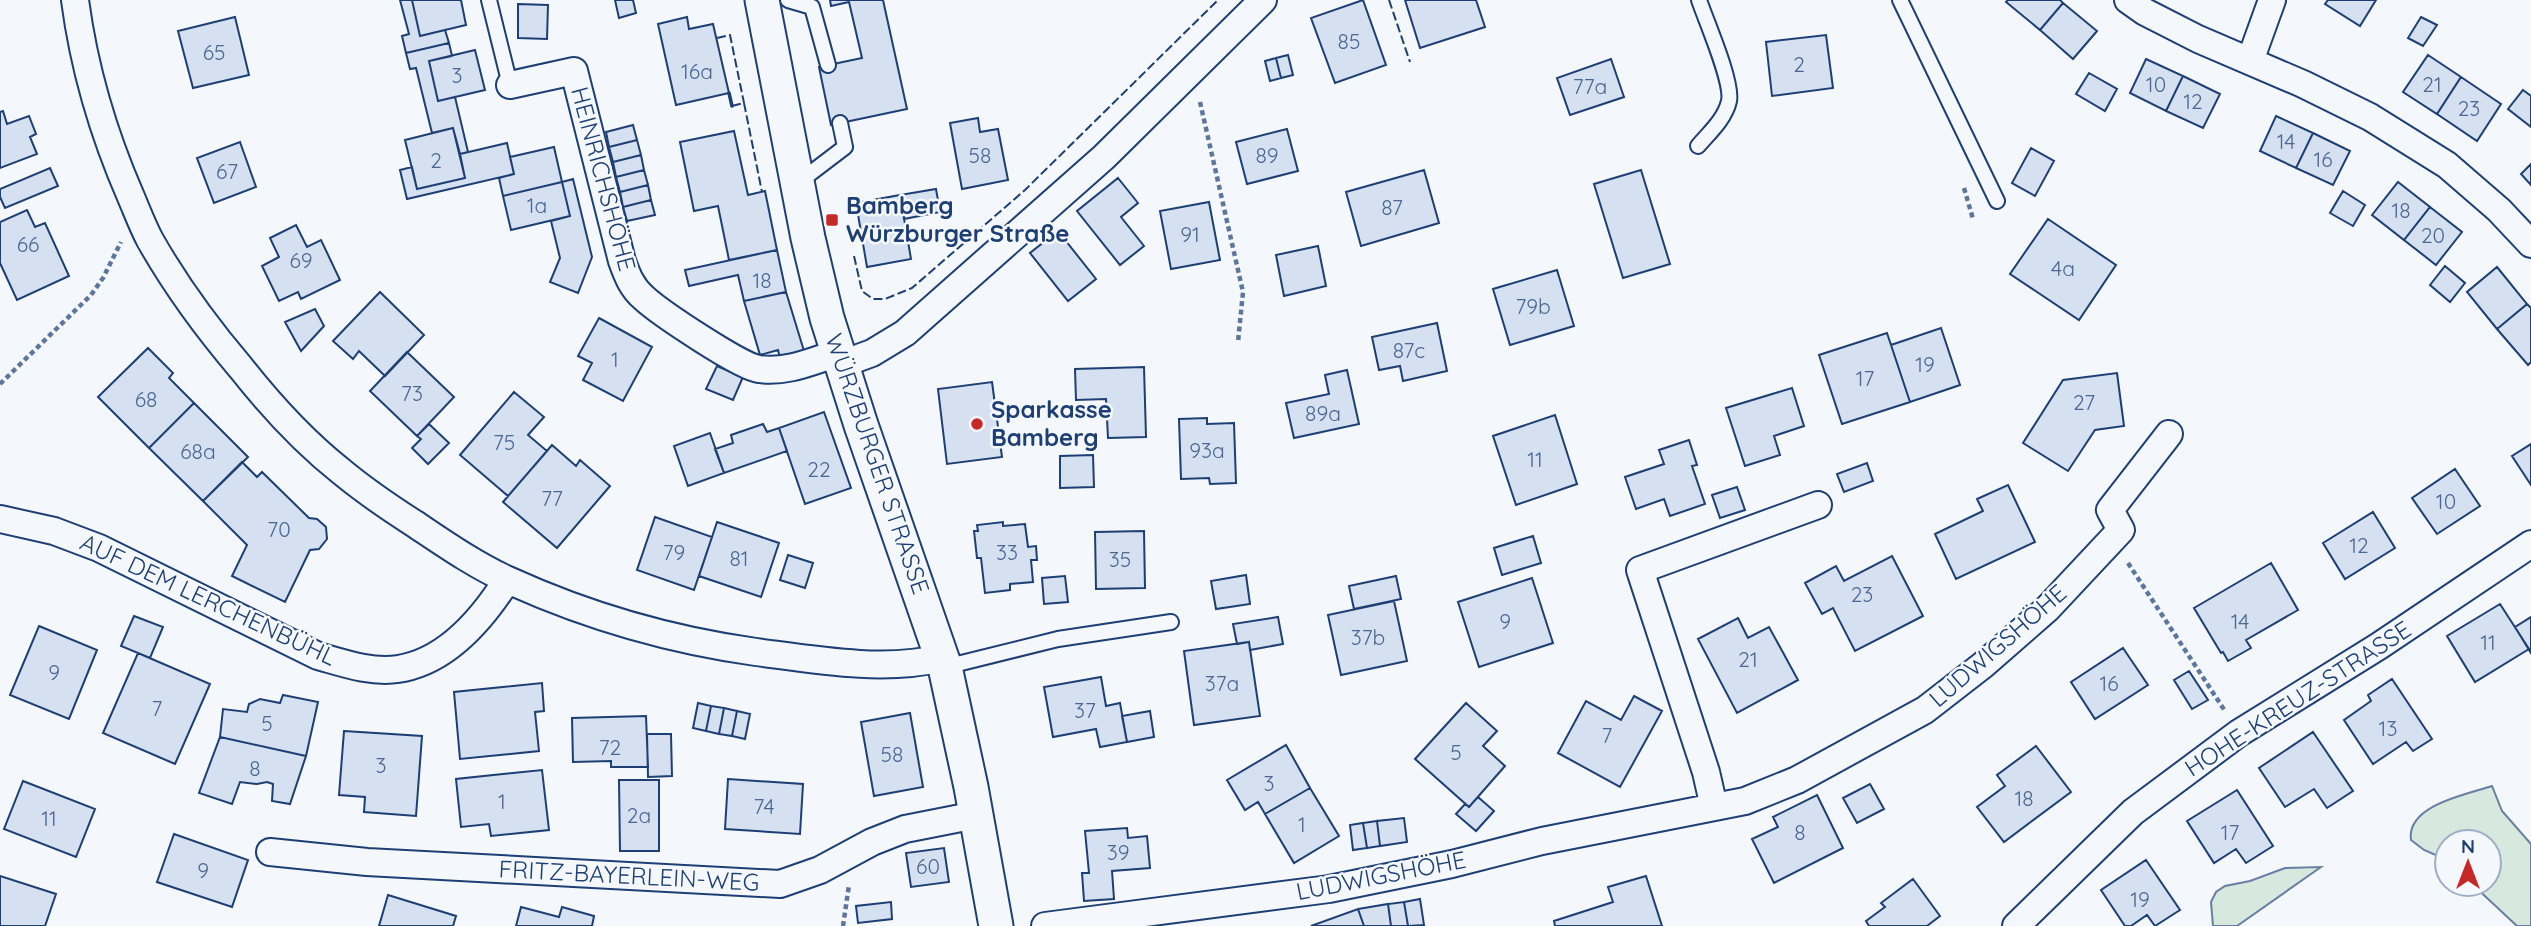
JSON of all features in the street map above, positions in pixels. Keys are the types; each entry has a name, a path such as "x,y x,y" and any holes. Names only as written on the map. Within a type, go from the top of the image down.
{"street":[{"path":"75,0 81,46 98,110 117,166 149,238 211,332 297,432 340,471 456,552 507,580 593,615 660,634 804,658 881,663 943,662"},
{"name":"WÜRZBURGER STRASSE","path":"762,0 818,280 840,358 943,662 976,815 996,926"},
{"path":"840,358 872,354 905,332 1104,157 1263,0"},
{"path":"2128,0 2166,23 2370,117 2447,165 2499,210 2531,244"},
{"path":"2250,61 2272,0"},
{"name":"HEINRICHSHÖHE","path":"510,85 574,71 622,261 629,280 643,298 679,325 755,369 791,368 840,358"},
{"name":"LUDWIGSHÖHE","path":"1045,926 1356,884 1452,864 1542,841 1745,801 1797,780 1925,710 1983,665 2047,608 2121,530 2110,510 2169,434"},
{"path":"1714,807 1706,772 1640,570 1818,505"},
{"name":"AUF DEM LERCHENBÜHL","path":"0,519 54,531 99,548 318,656 376,669 416,665 434,656 489,608 507,580"},
{"name":"HOHE-KREUZ-STRASSE","path":"2016,926 2133,812 2239,733 2379,646 2531,544"},
{"name":"FRITZ-BAYERLEIN-WEG","path":"270,852 380,863 780,884 820,870 872,842 905,829 976,815"}],"lane":[{"path":"489,0 510,85"},
{"path":"788,0 813,7 828,65"},
{"path":"1698,146 1723,116 1730,99 1725,76 1699,0"},
{"path":"1900,0 1997,201"},
{"path":"798,183 845,147 840,123"},
{"path":"943,662 1058,639 1171,622"}],"path":[{"path":"1193,70 1243,292 1238,342"},
{"path":"1962,182 1973,219"},
{"path":"0,384 91,295 108,268 135,206"},
{"path":"2125,558 2220,704"},
{"path":"843,926 849,889 845,858"}],"shaded area":[{"path":"2492,786 2502,811 2531,844 2531,926 2517,926 2487,898 2503,898 2503,828 2433,828 2433,854 2411,840 2412,828 2418,818 2455,797"},
{"path":"2321,867 2237,926 2213,926 2211,902 2216,892 2225,886 2250,881 2285,868"}],"building":[{"path":"400,0 412,0 420,36 445,30 449,43 406,53 402,36 409,34"},
{"path":"412,0 461,0 466,25 420,36"},
{"path":"615,0 633,0 636,13 619,18"},
{"path":"830,0 883,0 907,109 831,125 819,67 862,58 849,2 831,6"},
{"path":"1363,0 1386,65 1335,83 1311,18"},
{"path":"1405,0 1476,0 1485,27 1420,48"},
{"path":"2060,0 2063,3 2040,30 2006,2"},
{"path":"2328,0 2376,0 2360,26 2325,4"},
{"path":"2063,3 2097,31 2073,59 2040,30"},
{"path":"518,4 548,5 547,39 518,38"},
{"path":"235,17 249,75 193,88 178,31"},
{"path":"687,17 689,29 713,24 729,93 676,105 658,24"},
{"path":"2421,17 2437,25 2423,46 2408,38"},
{"path":"1826,35 1833,88 1772,96 1766,42"},
{"path":"449,43 452,56 429,61 438,101 455,97 468,152 460,154 453,128 432,133 416,68 410,69 406,53"},
{"path":"475,50 485,90 438,101 429,61"},
{"path":"1288,55 1293,75 1281,78 1276,58"},
{"path":"2428,55 2461,77 2437,114 2403,92"},
{"path":"1276,58 1281,78 1270,81 1265,61"},
{"path":"1611,59 1624,97 1570,115 1557,78"},
{"path":"2146,59 2183,76 2166,111 2130,93"},
{"path":"2089,73 2117,89 2105,111 2076,94"},
{"path":"2183,76 2220,94 2203,128 2166,111"},
{"path":"2461,77 2501,104 2477,141 2437,114"},
{"path":"2523,90 2531,96 2531,127 2508,109"},
{"path":"3,111 7,124 29,116 36,134 30,137 37,154 0,168 0,112"},
{"path":"2276,116 2313,133 2296,168 2260,151"},
{"path":"978,118 980,132 998,129 1008,180 962,189 950,123"},
{"path":"633,125 637,140 609,147 606,132"},
{"path":"453,128 465,178 417,189 405,140"},
{"path":"1287,129 1298,171 1247,184 1236,142"},
{"path":"734,131 748,195 765,191 777,250 729,260 718,206 694,211 680,142"},
{"path":"2313,133 2350,151 2333,185 2296,168"},
{"path":"637,140 641,155 613,162 609,147"},
{"path":"240,142 256,187 214,203 197,158"},
{"path":"507,143 514,174 407,199 400,170 412,167 417,189 465,178 460,154"},
{"path":"554,147 562,182 503,196 499,178 514,174 510,157"},
{"path":"2031,148 2054,161 2035,196 2012,183"},
{"path":"641,155 644,170 616,177 613,162"},
{"path":"2531,164 2531,185 2521,174"},
{"path":"50,168 58,186 5,208 0,189"},
{"path":"644,170 648,185 620,192 616,177"},
{"path":"1424,170 1439,223 1361,246 1346,192"},
{"path":"1641,170 1670,264 1623,278 1594,184"},
{"path":"1118,178 1138,203 1121,217 1144,246 1120,265 1077,211"},
{"path":"573,179 592,257 578,293 550,282 560,258 551,221 570,216 562,182"},
{"path":"562,182 570,216 511,230 503,196"},
{"path":"2398,182 2430,207 2404,240 2372,215"},
{"path":"648,185 651,200 623,207 620,192"},
{"path":"936,189 940,212 904,219 900,195"},
{"path":"2343,191 2365,205 2353,226 2330,213"},
{"path":"900,195 911,259 867,267 856,203"},
{"path":"651,200 655,215 627,221 623,207"},
{"path":"1209,202 1220,260 1171,269 1160,211"},
{"path":"2430,207 2462,232 2436,265 2404,240"},
{"path":"27,210 35,227 45,223 69,276 17,300 0,263 0,222"},
{"path":"2048,219 2116,265 2079,320 2010,274"},
{"path":"296,225 307,247 321,240 340,280 301,299 298,292 279,301 262,266 279,257 270,238"},
{"path":"1058,231 1096,279 1068,301 1030,253"},
{"path":"1318,246 1326,286 1284,296 1276,255"},
{"path":"777,250 786,292 744,301 738,275 689,286 685,270"},
{"path":"2445,266 2465,283 2450,302 2430,285"},
{"path":"2497,267 2527,304 2497,329 2467,292"},
{"path":"1557,270 1574,326 1510,345 1493,289"},
{"path":"380,292 424,335 385,376 359,351 353,359 333,341"},
{"path":"786,292 804,351 780,358 778,350 760,355 744,301"},
{"path":"2527,304 2531,308 2531,362 2528,365 2497,329"},
{"path":"315,309 324,326 301,351 285,322"},
{"path":"599,318 652,347 623,401 583,380 592,363 578,356"},
{"path":"1437,323 1447,371 1403,381 1400,366 1379,370 1372,337"},
{"path":"1941,328 1960,385 1910,402 1891,345"},
{"path":"1887,333 1910,402 1842,424 1819,355"},
{"path":"148,348 173,373 169,378 194,403 149,448 98,397"},
{"path":"407,352 454,397 417,436 370,391"},
{"path":"717,366 743,377 733,400 706,389"},
{"path":"1144,367 1146,437 1108,438 1106,399 1076,400 1075,369"},
{"path":"1347,370 1359,424 1294,438 1286,403 1329,394 1325,375"},
{"path":"2117,373 2124,426 2095,430 2068,471 2023,443 2063,380"},
{"path":"992,382 1002,457 947,464 938,389"},
{"path":"1792,388 1804,426 1774,436 1780,455 1745,466 1726,408"},
{"path":"514,392 544,417 528,435 547,451 508,496 460,455"},
{"path":"194,403 248,457 203,501 149,448"},
{"path":"824,412 851,488 805,504 779,428"},
{"path":"1555,415 1577,484 1516,505 1493,436"},
{"path":"1207,418 1207,424 1234,423 1236,483 1210,484 1209,478 1181,479 1179,419"},
{"path":"429,424 449,443 428,464 412,448 421,439 417,436"},
{"path":"763,424 767,432 779,428 787,451 724,473 715,449 733,443 731,435"},
{"path":"710,433 724,473 688,486 674,446"},
{"path":"1689,440 1697,465 1692,466 1705,504 1670,516 1664,499 1636,509 1625,477 1664,464 1659,450"},
{"path":"2531,444 2531,485 2512,456"},
{"path":"552,445 576,466 580,460 610,486 557,548 503,502"},
{"path":"1093,455 1094,487 1060,488 1060,456"},
{"path":"242,462 257,477 262,472 309,518 317,519 326,527 327,539 319,549 310,550 285,602 232,576 247,545 203,501"},
{"path":"1867,463 1873,481 1844,492 1837,474"},
{"path":"2455,469 2480,506 2437,534 2412,498"},
{"path":"2008,485 2035,542 1956,579 1935,534 1983,511 1977,499"},
{"path":"1737,487 1745,510 1720,518 1712,495"},
{"path":"2373,512 2395,548 2345,579 2323,543"},
{"path":"655,517 712,537 694,590 637,570"},
{"path":"717,522 779,543 761,597 699,576"},
{"path":"1003,522 1003,526 1025,524 1028,547 1036,546 1037,560 1031,560 1033,582 1010,584 1010,590 985,593 981,558 977,558 974,531 978,531 977,525"},
{"path":"1144,531 1145,588 1096,589 1095,532"},
{"path":"1533,536 1541,563 1502,575 1494,548"},
{"path":"788,555 813,563 805,588 780,580"},
{"path":"1892,556 1923,616 1855,651 1833,608 1822,614 1805,583 1836,566 1844,581"},
{"path":"2271,563 2298,610 2246,640 2251,648 2228,661 2194,608"},
{"path":"1246,575 1250,604 1216,609 1211,581"},
{"path":"1065,576 1068,602 1044,604 1042,578"},
{"path":"1396,576 1401,599 1354,609 1349,586"},
{"path":"1532,578 1553,643 1479,667 1458,602"},
{"path":"1394,601 1407,661 1341,675 1328,615"},
{"path":"2500,604 2529,649 2475,682 2447,636"},
{"path":"134,616 163,627 150,658 121,646"},
{"path":"1278,617 1283,644 1250,650 1249,642 1237,644 1233,624"},
{"path":"2531,617 2531,653 2515,627"},
{"path":"1738,618 1748,638 1769,627 1798,680 1737,713 1698,639"},
{"path":"39,626 97,650 69,719 10,695"},
{"path":"1249,642 1260,716 1194,725 1184,651"},
{"path":"2123,648 2148,685 2095,719 2071,682"},
{"path":"138,653 210,684 175,764 103,733"},
{"path":"2189,671 2208,700 2192,709 2174,680"},
{"path":"1101,677 1106,706 1120,703 1127,742 1100,747 1096,729 1053,737 1044,687"},
{"path":"2392,679 2432,739 2413,751 2406,742 2373,764 2344,720 2371,701 2368,695"},
{"path":"542,683 544,711 535,712 539,751 460,759 454,692"},
{"path":"283,695 318,702 306,756 220,737 223,709 247,712 249,704 260,699 280,703"},
{"path":"1634,696 1662,711 1620,787 1558,753 1586,701 1621,720"},
{"path":"698,703 711,706 706,731 693,728"},
{"path":"1466,703 1497,731 1483,746 1505,766 1469,807 1415,759"},
{"path":"711,706 724,708 719,734 706,731"},
{"path":"724,708 737,711 732,736 719,734"},
{"path":"737,711 750,714 745,739 732,736"},
{"path":"1150,711 1154,737 1127,742 1122,716"},
{"path":"910,713 923,787 874,796 861,722"},
{"path":"646,716 648,767 611,767 611,761 573,762 572,718"},
{"path":"344,731 422,736 416,816 364,812 365,797 339,795"},
{"path":"2313,732 2353,791 2327,808 2314,789 2285,807 2259,768"},
{"path":"647,734 671,734 672,776 648,777"},
{"path":"220,737 306,756 290,804 272,801 273,784 267,782 240,782 232,804 199,793"},
{"path":"1286,745 1310,788 1265,814 1258,802 1245,810 1227,780"},
{"path":"2036,746 2071,792 2004,842 1977,807 2005,786 1997,775"},
{"path":"542,770 549,830 491,836 489,824 461,827 456,779"},
{"path":"728,779 803,784 800,834 725,829"},
{"path":"619,780 659,780 659,851 620,851"},
{"path":"23,781 95,809 76,857 4,829"},
{"path":"1870,784 1884,809 1857,823 1843,798"},
{"path":"1310,788 1339,836 1294,863 1265,814"},
{"path":"2237,790 2273,846 2246,863 2236,849 2214,863 2187,821"},
{"path":"1817,795 1843,848 1774,883 1752,839 1778,827 1773,817"},
{"path":"1478,797 1494,811 1476,831 1456,814 1465,804 1469,807"},
{"path":"1404,818 1407,842 1380,846 1377,821"},
{"path":"1377,821 1380,846 1367,848 1363,823"},
{"path":"1363,823 1367,848 1353,850 1350,825"},
{"path":"1127,828 1128,838 1147,836 1150,868 1112,871 1114,899 1084,901 1082,873 1089,873 1085,831"},
{"path":"174,834 248,860 232,907 157,882"},
{"path":"944,848 949,882 911,887 906,853"},
{"path":"2146,860 2180,910 2155,926 2147,915 2131,926 2125,926 2101,890"},
{"path":"0,876 56,894 45,926 0,926"},
{"path":"1646,876 1662,926 1555,926 1554,921 1613,902 1608,887"},
{"path":"1913,879 1940,916 1927,926 1869,926 1866,921 1885,907 1881,903"},
{"path":"388,895 456,916 453,926 379,926"},
{"path":"1420,899 1424,925 1408,926 1404,902"},
{"path":"891,902 892,919 858,923 856,906"},
{"path":"1404,902 1408,926 1391,926 1388,904"},
{"path":"1388,904 1391,926 1364,926 1358,909"},
{"path":"521,907 559,917 562,907 594,916 592,926 516,926"},
{"path":"1358,909 1364,926 1311,926"}],"fence":[{"path":"854,256 862,291 873,299 885,299 912,288 1025,190 1218,0"},
{"path":"1389,0 1410,62"},
{"path":"717,38 730,35 744,103"},
{"path":"732,106 744,103 762,192"}],"wall":[{"path":"729,93 732,106"}],"place":[{"name":"Bamberg Würzburger Straße","path":"832,220"},
{"name":"Sparkasse Bamberg","path":"977,424"}]}
